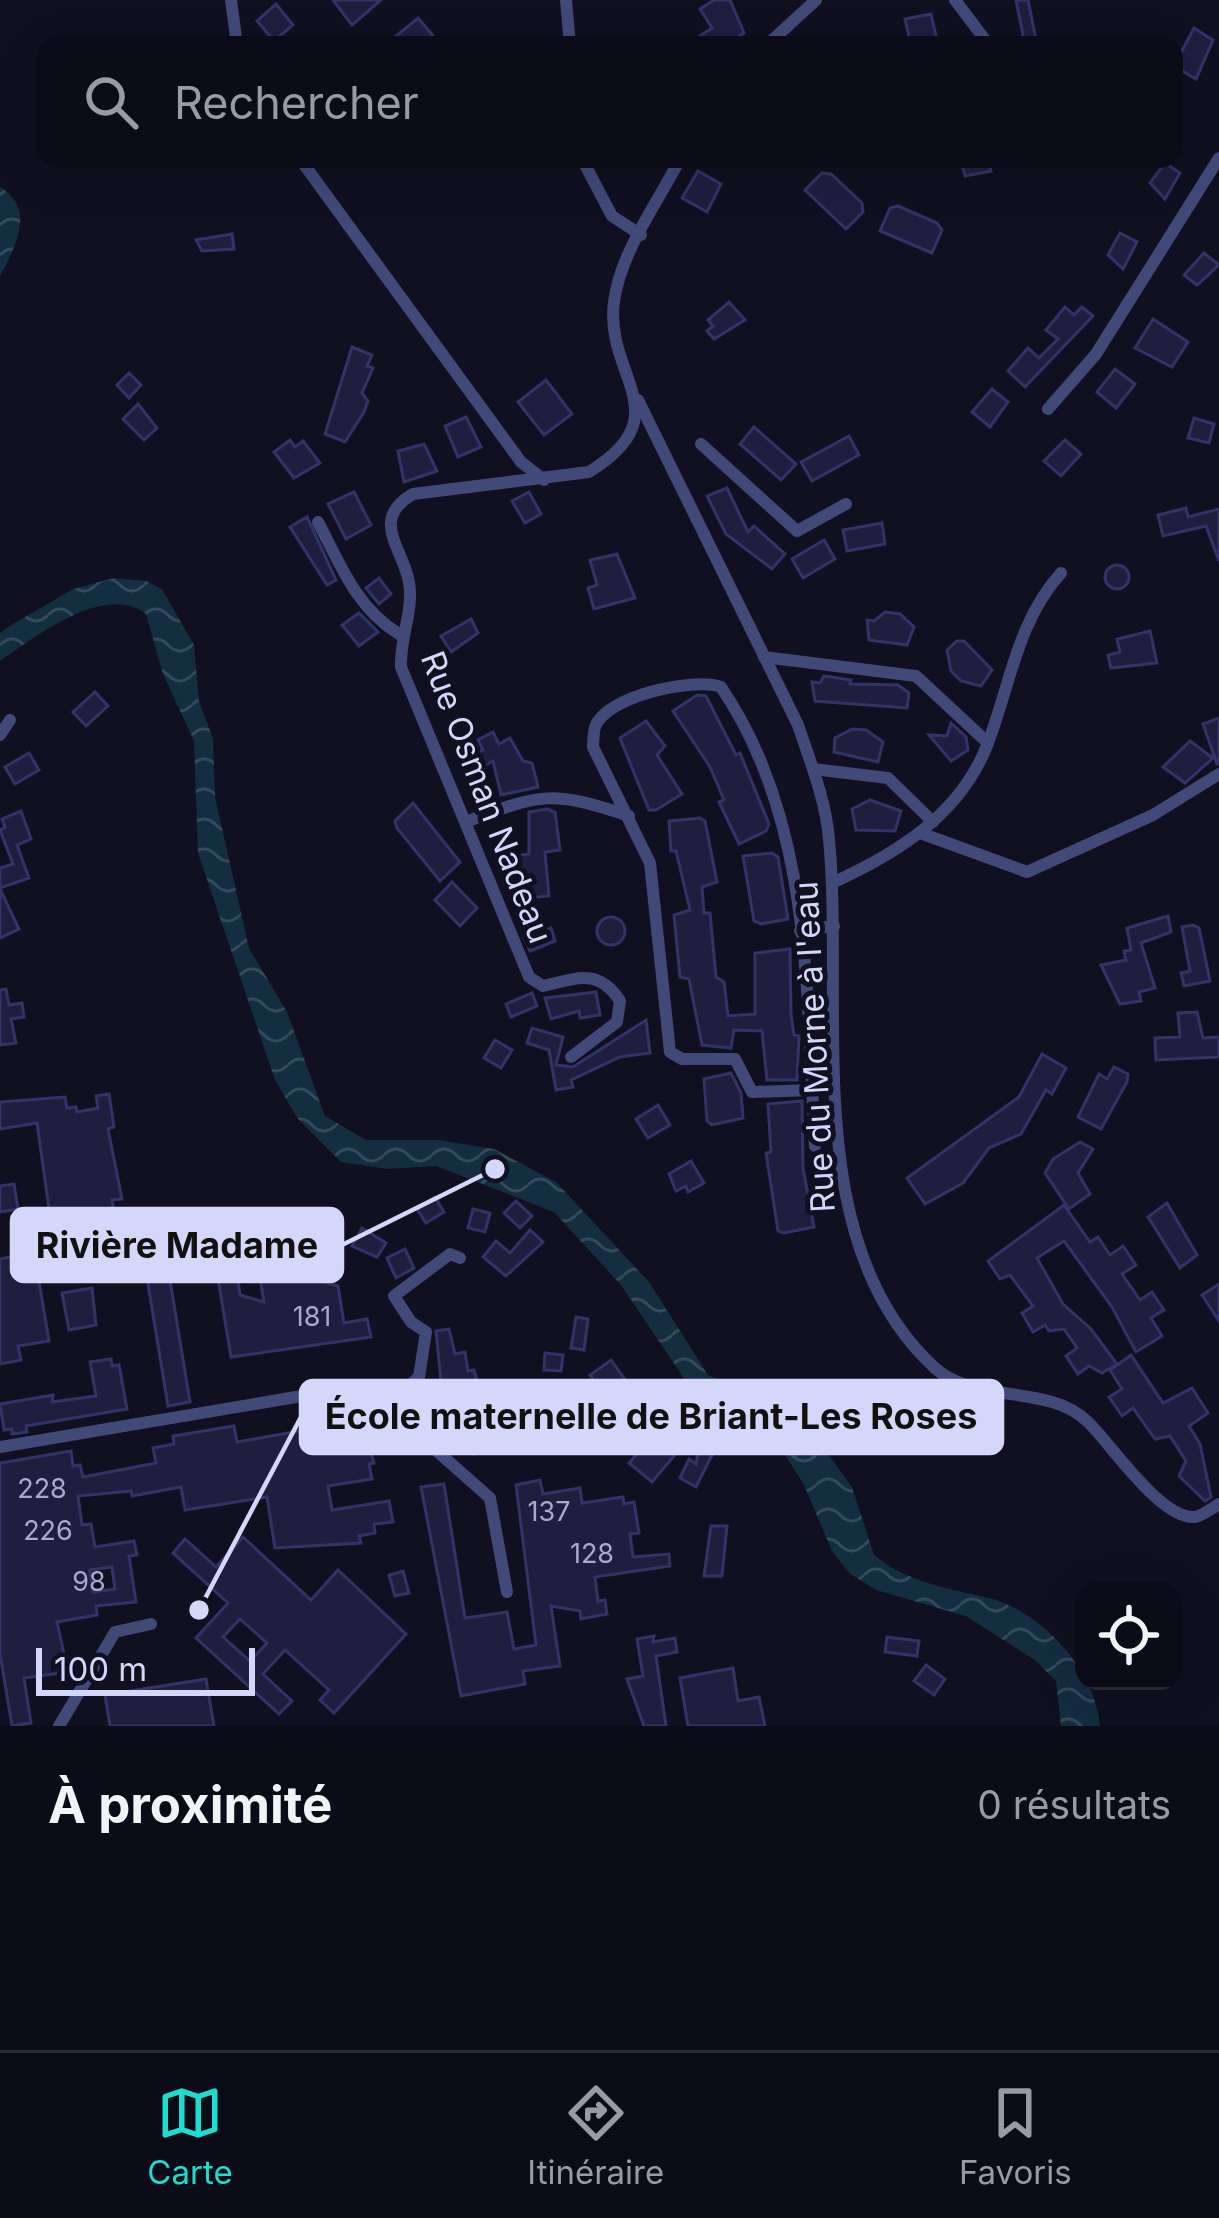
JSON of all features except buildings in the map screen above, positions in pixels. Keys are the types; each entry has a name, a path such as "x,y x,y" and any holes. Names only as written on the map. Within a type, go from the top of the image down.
{"street":[{"path":"232,0 236,36"},
{"path":"566,0 569,36"},
{"path":"777,36 816,0"},
{"path":"956,0 982,36"},
{"path":"1048,409 1096,354 1219,158"},
{"path":"308,168 521,463 544,480"},
{"path":"587,168 612,216 641,235"},
{"path":"638,400 613,329 619,279 675,168"},
{"name":"Rue Osman Nadeau","path":"571,1057 617,1022 620,1001 602,980 586,976 543,986 529,977 401,667 399,634 411,597 408,574 388,526 393,509 413,494 589,472 614,457 632,428 638,400"},
{"name":"Rue du Morne à l'eau","path":"638,400 798,725 813,770 829,833 844,1208 865,1270 884,1306 939,1372 970,1387 1012,1392 1084,1417 1158,1500 1179,1514 1196,1517 1219,1504"},
{"path":"701,444 796,531 847,504"},
{"path":"318,522 359,598 379,622 399,634"},
{"path":"832,883 922,833 970,781 988,743 1033,604 1061,573"},
{"path":"764,657 916,676 988,743"},
{"path":"812,1090 752,1092 735,1059 682,1060 670,1052 650,863 593,747 594,728 603,715 669,685 703,680 721,687 769,775 788,838 800,931 812,1090 815,1146"},
{"path":"0,735 10,720"},
{"path":"813,770 888,778 933,822"},
{"path":"922,833 1027,872 1100,835 1154,815 1219,774"},
{"path":"466,822 528,798 566,795 628,816"},
{"path":"800,931 834,926"},
{"path":"386,1406 419,1377 426,1332 411,1322 394,1296 450,1255 460,1258"},
{"path":"0,1447 343,1389 386,1406 490,1498 507,1592"},
{"path":"59,1726 115,1632 151,1624"}],"water":[{"path":"0,187 17,206 20,228 0,276"},
{"path":"114,578 146,581 162,589 194,645 199,701 213,739 215,797 249,948 287,1012 325,1116 366,1140 439,1140 494,1149 556,1182 649,1282 708,1375 784,1409 822,1446 852,1487 874,1555 915,1578 1010,1606 1048,1631 1075,1662 1075,1690 1090,1690 1100,1726 1061,1726 1056,1681 1035,1660 966,1616 876,1590 849,1573 832,1551 804,1485 775,1438 696,1396 621,1285 554,1212 436,1166 387,1169 341,1162 298,1119 275,1080 198,853 194,741 163,674 146,614 129,606 90,609 0,661 0,633 73,589"}],"place":[{"name":"Rivière Madame","path":"495,1169"},
{"name":"École maternelle de Briant-Les Roses","path":"199,1610"}]}
